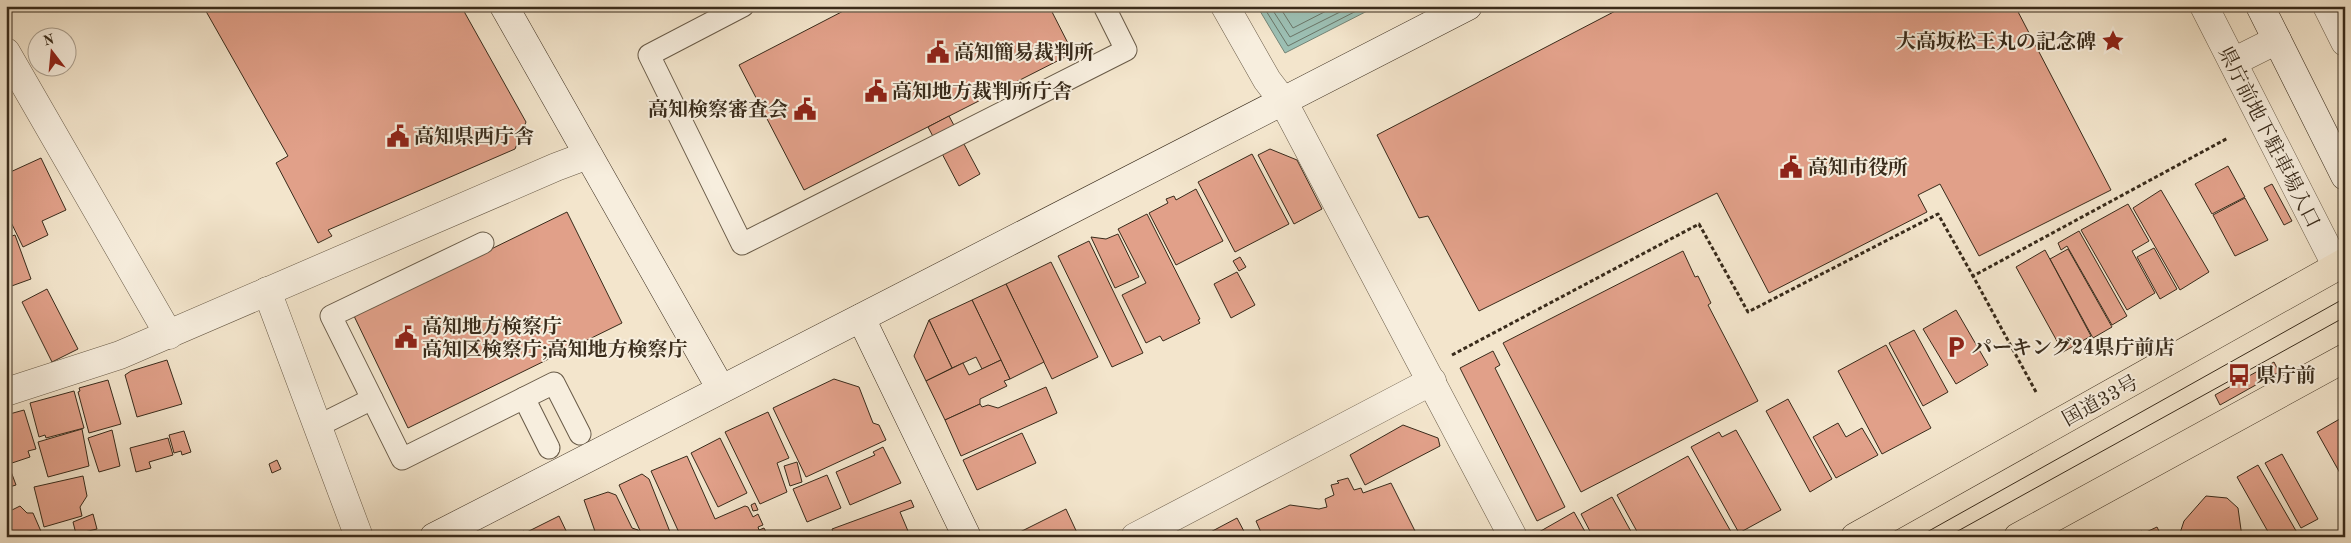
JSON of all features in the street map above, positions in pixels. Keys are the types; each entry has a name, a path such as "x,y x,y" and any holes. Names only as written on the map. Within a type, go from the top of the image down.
{"highway":[{"name":"国道33号","path":"1855,537 2341,264"},
{"path":"2018,537 2345,358"}],"street":[{"path":"504,6 721,390"},
{"path":"1225,6 1260,67 1283,101 1432,381 1512,537"},
{"path":"434,537 1468,6"},
{"name":"県庁前地下駐車場入口","path":"2204,6 2341,264"},
{"path":"2260,6 2345,176"},
{"path":"2327,6 2345,42"},
{"path":"2233,62 2277,40"},
{"path":"6,52 169,335"},
{"path":"6,392 120,355 556,166 588,155"},
{"path":"267,291 359,537"},
{"path":"860,318 967,537"},
{"path":"1135,537 1432,381"}],"lane":[{"path":"743,6 649,55 742,244 1126,50 1104,6"},
{"path":"483,243 332,316 402,459 554,383 580,434"},
{"path":"524,398 549,448"},
{"path":"318,426 372,399"}],"path":[{"path":"1973,276 2228,138"},
{"path":"1451,356 1699,224 1748,312 1938,214 2036,392"}],"water":[{"path":"1257,6 1377,6 1285,53"}],"building":[{"name":"高知県西庁舎","path":"203,6 461,6 526,122 515,149 328,230 332,236 318,243 276,163 288,156"},
{"name":"高知地方裁判所庁舎","path":"853,6 1049,6 1073,53 804,190 739,65"},
{"path":"1625,6 2015,6 2111,190 1979,256 1940,184 1918,195 1927,212 1769,293 1717,193 1479,311 1428,216 1419,218 1377,135"},
{"path":"949,116 980,174 959,186 928,127"},
{"path":"1270,149 1297,160 1322,209 1294,224 1258,155"},
{"path":"1252,154 1289,224 1235,252 1198,182"},
{"path":"41,158 66,210 42,221 48,235 23,247 6,212 6,174"},
{"path":"2228,166 2245,197 2212,214 2195,184"},
{"path":"2272,184 2292,221 2284,225 2264,188"},
{"path":"1196,189 1223,241 1176,265 1149,213 1168,203 1166,199 1174,196 1176,200"},
{"path":"2161,190 2209,272 2180,290 2133,208"},
{"path":"2245,198 2268,240 2235,256 2213,215"},
{"path":"2128,204 2149,241 2132,251 2155,293 2127,310 2081,230"},
{"path":"567,212 622,323 408,428 354,316"},
{"path":"1147,214 1200,319 1198,320 1200,323 1163,341 1160,336 1146,343 1122,295 1146,283 1118,229"},
{"path":"2079,231 2127,316 2112,325 2067,246 2061,250 2058,243"},
{"path":"1118,234 1139,277 1115,288 1091,237 1106,239"},
{"path":"15,235 31,279 6,288 6,238"},
{"path":"1089,241 1143,353 1112,367 1058,256"},
{"path":"2154,248 2177,289 2160,299 2137,257"},
{"path":"2068,249 2112,327 2093,338 2050,259"},
{"path":"2045,250 2091,336 2063,352 2016,267"},
{"path":"1683,251 1695,277 1698,276 1711,303 1708,305 1758,401 1581,492 1503,343"},
{"path":"1240,257 1246,267 1239,271 1233,261"},
{"path":"1051,262 1098,357 1052,379 1006,284"},
{"path":"1237,272 1255,305 1231,318 1214,284"},
{"path":"1006,284 1044,362 1010,379 972,300"},
{"path":"47,289 78,349 52,362 22,302"},
{"path":"972,300 1001,360 982,369 976,357 952,368 929,320"},
{"name":"パーキング24県庁前店","path":"1956,310 1988,365 1956,384 1923,329"},
{"path":"929,320 952,368 926,381 914,356"},
{"path":"1914,330 1948,392 1923,406 1889,343"},
{"path":"1886,345 1931,428 1882,454 1838,371"},
{"path":"1493,351 1500,365 1495,368 1565,507 1537,521 1460,368"},
{"path":"167,360 182,404 137,417 125,375 131,371"},
{"path":"1001,360 1010,379 1004,381 1007,386 980,399 980,404 945,420 926,381 963,363 969,375"},
{"path":"2274,362 2279,372 2220,405 2215,395"},
{"path":"834,379 859,387 873,423 879,425 886,440 806,477 773,408"},
{"path":"108,380 121,424 89,433 78,392 80,391 79,388"},
{"path":"1046,387 1057,413 961,456 945,420 980,404 982,407 988,405 998,408"},
{"path":"74,391 84,428 46,438 45,435 39,437 30,403"},
{"path":"1788,399 1832,479 1810,492 1766,411"},
{"path":"24,410 36,449 28,451 30,457 12,463 6,445 6,415"},
{"path":"768,412 789,458 777,463 787,492 760,504 725,432"},
{"path":"2345,416 2345,482 2317,432"},
{"path":"1838,423 1846,437 1862,428 1878,455 1836,478 1813,437"},
{"path":"1403,425 1438,438 1440,446 1365,485 1350,455"},
{"path":"82,429 89,466 48,477 38,442"},
{"path":"112,430 120,466 99,472 88,438"},
{"path":"1736,430 1781,510 1739,533 1691,447 1719,432 1722,437"},
{"path":"184,431 191,452 182,455 181,451 174,453 169,435"},
{"path":"1022,433 1036,463 977,490 963,460"},
{"path":"168,438 173,455 149,462 151,468 136,472 130,448"},
{"path":"720,438 747,493 718,507 691,453"},
{"path":"883,447 901,483 850,505 836,472 875,455 873,452"},
{"path":"2282,454 2318,519 2301,528 2265,463"},
{"path":"687,456 715,519 745,506 748,507 753,517 758,514 763,525 758,527 759,530 764,528 768,536 681,537 651,471"},
{"path":"1688,456 1734,537 1640,537 1617,495"},
{"path":"6,458 16,485 6,488"},
{"path":"277,460 281,469 272,473 269,464"},
{"path":"797,462 802,482 790,486 784,466"},
{"path":"2258,465 2299,536 2271,537 2237,477"},
{"path":"642,474 649,479 672,537 643,537 619,485"},
{"path":"827,475 841,508 807,522 793,489"},
{"path":"83,476 87,496 80,507 82,516 44,527 34,487"},
{"path":"1348,478 1354,490 1361,488 1363,493 1391,483 1418,537 1263,537 1256,521 1290,505 1319,509 1327,507 1325,499 1334,495 1331,485"},
{"path":"608,492 616,495 632,528 638,530 641,537 597,537 584,500"},
{"path":"2206,496 2227,498 2238,508 2242,537 2182,537 2180,533 2184,521"},
{"path":"1612,497 1634,537 1593,537 1581,514"},
{"path":"911,500 914,507 900,512 908,531 893,537 834,537 832,529"},
{"path":"755,503 758,510 753,511 751,505"},
{"path":"20,506 27,513 33,513 43,536 6,537 6,513"},
{"path":"1066,509 1079,537 1010,537"},
{"path":"1574,512 1588,537 1541,537 1539,532"},
{"path":"93,514 97,529 76,534 73,522"},
{"path":"559,516 569,537 529,537 527,532"},
{"path":"1237,518 1247,537 1189,537 1200,531 1203,536"},
{"path":"2157,527 2162,537 2131,537 2142,531 2144,533"},
{"path":"524,531 526,537 512,537"},
{"path":"596,533 597,537 582,537"}],"tram line":[{"path":"1918,537 2345,298"},
{"path":"1947,537 2345,317"}],"place":[{"name":"大高坂松王丸の記念碑","path":"2113,41"},
{"name":"高知簡易裁判所","path":"938,52"},
{"name":"高知地方裁判所庁舎","path":"876,91"},
{"name":"高知検察審査会","path":"805,109"},
{"name":"高知県西庁舎","path":"398,136"},
{"name":"高知市役所","path":"1791,167"},
{"name":"高知地方検察庁 高知区検察庁;高知地方検察庁","path":"406,337"},
{"name":"パーキング24県庁前店","path":"1956,347"},
{"name":"県庁前","path":"2239,375"}]}
